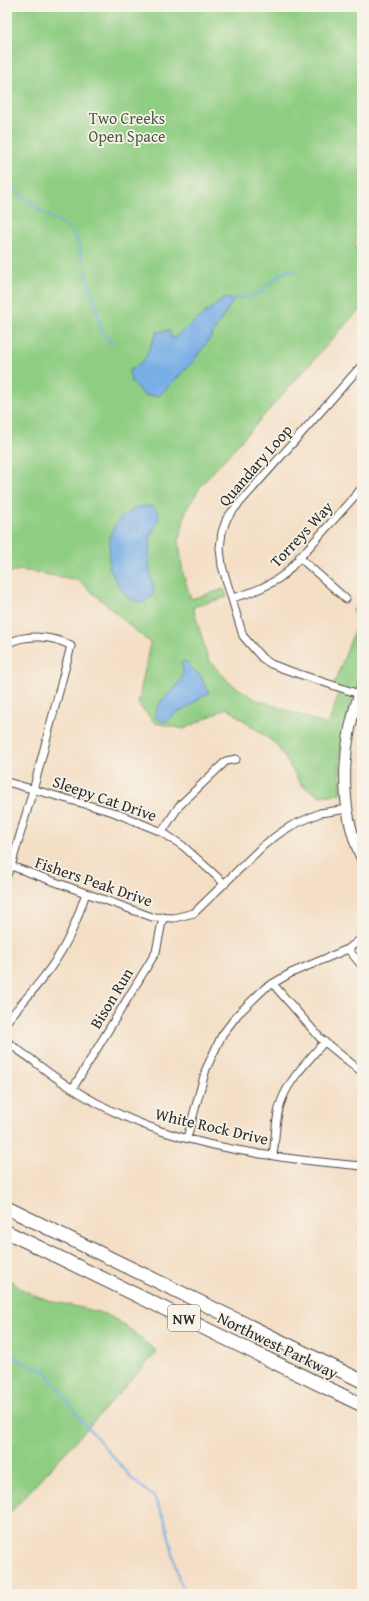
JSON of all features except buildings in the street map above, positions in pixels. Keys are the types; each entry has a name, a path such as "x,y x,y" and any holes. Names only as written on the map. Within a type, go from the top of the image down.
{"highway":[{"name":"Northwest Parkway","path":"7,1208 362,1380"},
{"name":"Northwest Parkway","path":"7,1232 362,1405"}],"street":[{"name":"Quandary Loop","path":"360,690 284,669 262,658 243,636 222,566 220,548 222,532 227,518 362,365"},
{"name":"Torreys Way","path":"232,598 266,586 277,580 362,489"},
{"path":"299,558 346,599"},
{"path":"7,644 12,641 40,637 61,640 71,646 34,789 7,875"},
{"path":"360,690 352,717 345,769 350,824 362,859"},
{"path":"162,832 179,806 226,761 236,759"},
{"name":"Sleepy Cat Drive","path":"7,782 112,812 162,832 183,846 224,884"},
{"name":"Fishers Peak Drive","path":"11,866 152,917 174,918 194,912 264,845 284,830 320,813 348,809"},
{"path":"7,1021 49,971 62,950 75,924 86,893"},
{"name":"Bison Run","path":"73,1088 156,952 164,917"},
{"path":"187,1138 206,1069 222,1035 238,1014 265,988 291,973 348,949 362,938"},
{"path":"348,949 362,966"},
{"path":"273,984 324,1042 362,1072"},
{"name":"White Rock Drive","path":"7,1041 47,1072 73,1088 130,1119 162,1131 232,1148 304,1160 362,1166"},
{"path":"273,1155 276,1122 283,1098 292,1081 324,1042"}],"green space":[{"name":"Two Creeks Open Space","path":"7,7 362,7 362,217 355,245 362,265 362,310 356,313 203,483 186,510 179,542 183,574 191,599 224,589 227,597 193,607 208,659 230,683 255,699 328,725 339,693 332,690 358,621 353,610 360,603 362,603 362,674 351,703 342,738 340,761 341,794 320,796 302,785 276,744 227,708 184,729 155,723 138,704 150,643 78,580 21,570 7,573"},
{"path":"7,1277 17,1286 40,1297 92,1310 117,1320 157,1352 7,1516"}],"water":[{"path":"224,298 234,299 210,338 192,363 159,396 144,395 131,381 129,371 144,360 157,332 168,330 173,339"},
{"path":"152,506 156,510 159,517 151,535 149,546 151,579 154,591 149,599 141,603 129,598 120,588 109,567 110,535 118,520 136,507"},
{"path":"183,661 187,662 191,668 201,676 209,693 164,722 159,720 155,714 161,701 176,687 182,677 183,669 181,664"}],"waterway":[{"path":"7,184 38,209 69,229 78,242 82,262"},
{"path":"234,299 258,294 286,271 297,271"},
{"path":"86,273 102,330 104,335 113,344"},
{"path":"7,1351 20,1361 46,1371 79,1417 133,1480 154,1497 165,1520 179,1580 185,1594"}]}
